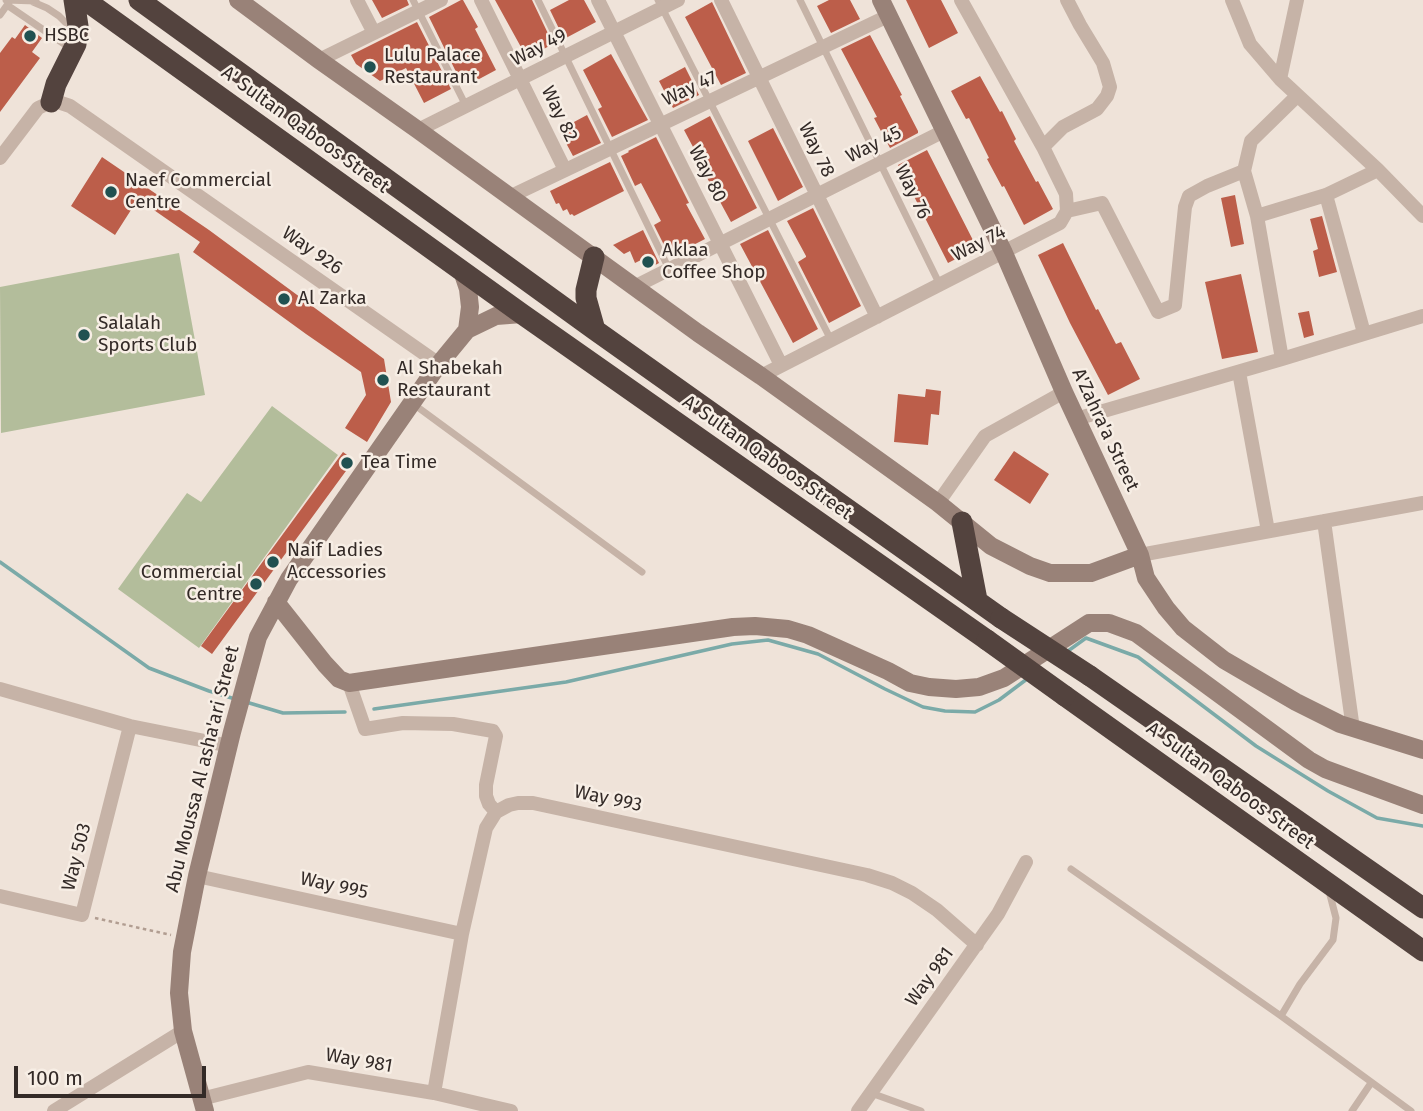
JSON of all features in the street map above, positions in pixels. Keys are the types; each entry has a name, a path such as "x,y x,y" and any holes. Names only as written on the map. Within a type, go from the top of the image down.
{"highway":[{"path":"51,102 56,83 76,44 78,26 74,0"},
{"name":"A' Sultan Qaboos Street","path":"85,0 522,314 1423,951"},
{"name":"A' Sultan Qaboos Street","path":"139,0 595,330 1001,618 1090,676 1423,908"},
{"path":"150,0 168,0"},
{"path":"594,257 586,298 595,330"},
{"path":"962,522 976,600"}],"street":[{"path":"357,0 374,33"},
{"path":"319,60 374,33 416,6 441,0"},
{"name":"Way 82","path":"481,0 565,170"},
{"name":"Way 80","path":"598,0 781,366"},
{"name":"Way 49","path":"418,130 614,32 660,4 678,0"},
{"name":"Way 78","path":"721,0 877,317"},
{"path":"961,0 1043,147 1066,194 1067,211"},
{"path":"1043,147 1063,127 1097,109 1108,96 1110,88 1102,63 1068,0"},
{"path":"1232,0 1250,44 1280,79 1423,216"},
{"path":"1280,79 1297,0"},
{"path":"246,2 319,60 938,503 990,546 1030,566 1050,573 1091,573 1140,555 1423,503"},
{"name":"Way 47","path":"509,197 823,47 884,8"},
{"name":"A'Zahra'a Street","path":"884,8 1003,253 1064,393 1140,555 1146,578 1166,608 1183,628 1224,660 1296,702 1353,729 1423,750"},
{"path":"1282,359 1257,216 1244,171 1251,141 1297,96"},
{"path":"0,158 33,113 51,102"},
{"name":"Way 926","path":"51,102 70,106 439,364"},
{"name":"Way 45","path":"634,287 944,131"},
{"path":"1257,216 1326,195 1378,170"},
{"name":"Way 74","path":"761,376 1060,223 1067,211 1102,203 1158,313 1175,305 1185,206 1189,196 1244,171"},
{"path":"1326,195 1364,333"},
{"path":"462,271 470,307 467,330"},
{"name":"Abu Moussa Al asha'ari Street","path":"203,1105 183,1031 179,984 184,938 197,876 258,637 297,568 439,364 467,330 496,316 522,314"},
{"path":"1076,419 1423,316"},
{"path":"1239,372 1268,531"},
{"path":"938,503 985,436 1064,393"},
{"path":"1324,522 1353,729"},
{"path":"276,602 325,664 339,679 349,683 755,626 788,629 808,635 910,683 956,689 979,687 1004,678 1089,623 1109,623 1136,634 1309,760 1325,769 1423,805"},
{"path":"349,683 365,729 403,723 453,724 493,731 496,736 485,796 496,812 486,828 463,934 434,1093"},
{"path":"0,689 131,726 231,739"},
{"name":"Way 503","path":"0,896 82,915 131,726"},
{"name":"Way 993","path":"496,812 509,805 533,803 867,875 912,893 937,910 977,945"},
{"name":"Way 981","path":"858,1111 998,914 1026,862"},
{"name":"Way 995","path":"197,876 463,934"},
{"path":"54,1111 183,1031"},
{"name":"Way 981","path":"203,1105 308,1072 434,1093 511,1111"}],"lane":[{"path":"538,0 669,269"},
{"name":"Way 76","path":"800,0 940,285"},
{"path":"8,2 37,1 71,26 76,44"},
{"path":"8,2 76,44"},
{"path":"0,15 8,2"},
{"path":"660,4 831,341"},
{"path":"416,6 466,106"},
{"path":"412,403 642,572"},
{"path":"1071,869 1411,1111"},
{"path":"1281,1016 1300,984 1333,940 1336,918 1328,884"},
{"path":"1352,1111 1371,1083"},
{"path":"871,1093 922,1111"}],"path":[{"path":"82,915 184,938"}],"green space":[{"path":"179,253 205,395 1,433 0,287"},
{"path":"272,406 338,455 199,648 118,589 187,493 201,502"}],"building":[{"path":"372,0 407,0 409,5 382,18"},
{"path":"461,0 478,27 475,29 496,70 468,85 466,81 462,84 429,17"},
{"path":"495,0 532,0 553,44 527,58"},
{"path":"569,0 584,0 596,22 564,39 550,10"},
{"path":"829,0 850,0 860,19 831,33 817,6"},
{"path":"906,0 941,0 958,33 929,48"},
{"path":"712,2 746,73 721,85 685,17"},
{"path":"417,22 451,89 424,103 406,68 380,81 356,64 351,55"},
{"path":"25,25 42,38 32,52 40,58 0,112 0,53"},
{"path":"870,35 918,131 890,148 874,118 877,117 841,49"},
{"path":"611,54 648,120 612,137 598,109 602,107 583,70"},
{"path":"685,67 699,95 673,108 659,81"},
{"path":"980,76 1000,112 1002,111 1016,139 1014,141 1053,209 1024,225 987,159 989,158 969,118 966,119 951,91"},
{"path":"587,115 601,143 573,156 559,130"},
{"path":"710,116 757,208 731,222 684,130"},
{"path":"773,128 803,187 778,201 748,141"},
{"path":"656,137 705,239 670,257 654,225 661,221 641,183 635,186 621,156"},
{"path":"927,150 977,248 948,263 898,165"},
{"path":"102,157 209,230 384,359 391,402 367,442 345,428 366,395 361,372 193,252 200,242 138,199 115,235 71,206"},
{"path":"610,162 624,191 574,216 570,215 567,209 563,211 559,203 556,204 550,191"},
{"path":"1235,195 1244,244 1231,247 1221,198"},
{"path":"813,208 861,306 829,323 798,262 806,256 787,221"},
{"path":"1322,216 1337,272 1319,277 1313,251 1318,249 1310,219"},
{"path":"643,230 659,263 646,270 641,260 635,263 630,251 624,254 613,245"},
{"path":"768,230 818,329 793,343 740,244"},
{"path":"1063,243 1096,310 1098,309 1116,344 1121,342 1140,379 1108,395 1038,255"},
{"path":"1241,274 1258,352 1222,359 1205,282"},
{"path":"1309,311 1314,335 1304,338 1298,313"},
{"path":"926,389 941,391 939,415 931,414 928,445 894,442 898,394 925,397"},
{"path":"1014,451 1049,474 1030,504 994,480"},
{"path":"343,452 354,460 212,654 201,646"}],"waterway":[{"path":"0,562 149,668 235,699"},
{"path":"1068,651 1086,638 1138,657 1256,746 1328,791 1377,818 1423,826"},
{"path":"374,709 566,682 732,644 768,640 818,654 923,707 945,711 975,712 999,700 1027,679"},
{"path":"246,702 283,713 345,712"}],"place":[{"name":"HSBC","path":"30,36"},
{"name":"Lulu Palace Restaurant","path":"370,67"},
{"name":"Naef Commercial Centre","path":"111,192"},
{"name":"Aklaa Coffee Shop","path":"648,262"},
{"name":"Al Zarka","path":"284,299"},
{"name":"Salalah Sports Club","path":"84,335"},
{"name":"Al Shabekah Restaurant","path":"383,380"},
{"name":"Tea Time","path":"347,463"},
{"name":"Naif Ladies Accessories","path":"273,562"},
{"name":"Commercial Centre","path":"256,584"}]}
